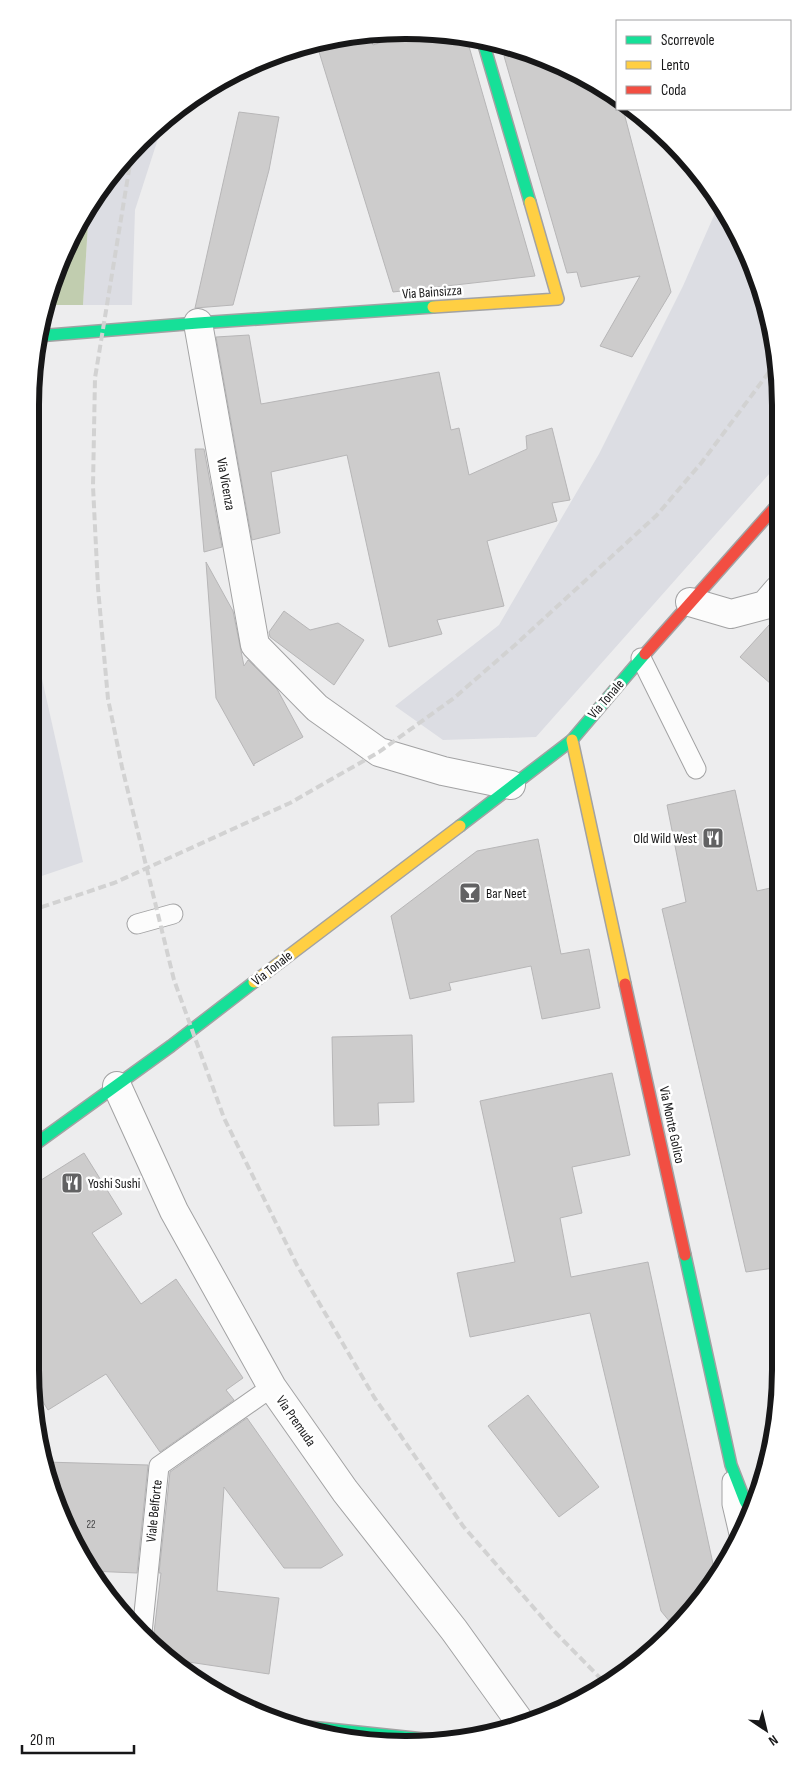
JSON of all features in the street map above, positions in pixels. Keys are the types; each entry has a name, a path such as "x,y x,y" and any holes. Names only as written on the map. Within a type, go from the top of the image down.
{"street":[{"name":"Via Bainsizza","path":"46,335 198,323 558,299 485,48"},
{"name":"Via Vicenza","path":"198,323 255,645 317,708 379,752 443,771 511,785"},
{"name":"Via Tonale","path":"768,514 772,508"},
{"name":"Via Tonale","path":"39,1142 117,1086 572,740 641,658 772,510"},
{"path":"690,602 731,614 765,605 772,597"},
{"name":"Via Monte Golico","path":"572,740 732,1465 747,1504"},
{"name":"Via Premuda","path":"117,1086 174,1212 272,1387 345,1491 454,1630 518,1719"},
{"path":"343,1731 388,1735"}],"lane":[{"path":"641,658 696,769"},
{"path":"137,924 172,914"},
{"name":"Viale Belforte","path":"143,1625 159,1466 272,1387"},
{"path":"732,1465 732,1504 737,1525"}],"shaded area":[{"path":"159,134 135,210 132,305 83,305 88,222 115,182 146,146"},
{"path":"716,211 744,265 760,311 765,334 771,382 772,471 536,737 443,740 395,706 499,625 599,454 683,286"},
{"path":"39,665 83,862 39,877"}],"green space":[{"path":"88,222 83,305 53,305 67,265"}],"building":[{"path":"406,39 468,45 535,276 393,292 318,49 372,41 373,45 390,40"},
{"path":"510,54 523,58 568,77 609,101 616,106 616,110 624,111 671,292 632,357 600,346 640,276 581,287 577,272 567,273 504,56"},
{"path":"239,112 279,117 269,170 233,305 195,308"},
{"path":"249,335 261,404 439,372 451,430 459,428 469,475 527,449 526,436 552,428 570,500 552,503 557,521 487,541 504,606 437,620 442,634 389,647 347,455 271,472 280,533 252,540 216,337"},
{"path":"195,449 204,449 222,547 204,552"},
{"path":"206,562 233,611 244,666 248,660 277,689 303,737 254,764 254,766 216,698"},
{"path":"284,611 310,630 338,623 364,640 334,685 270,637 269,632"},
{"path":"772,622 772,685 740,657"},
{"path":"735,790 757,891 772,888 772,1268 746,1272 662,909 686,902 667,805"},
{"path":"538,839 561,954 589,949 600,1008 542,1019 531,966 449,983 451,990 410,999 391,916 477,851"},
{"path":"412,1035 414,1102 378,1103 379,1125 334,1126 332,1037"},
{"path":"612,1073 630,1155 572,1167 582,1213 560,1218 571,1277 648,1262 714,1567 696,1593 671,1623 661,1611 590,1313 470,1337 457,1273 515,1262 480,1101"},
{"path":"84,1153 122,1214 92,1233 141,1304 176,1279 243,1378 226,1390 234,1400 160,1452 106,1374 48,1410 40,1398 39,1181"},
{"path":"528,1395 599,1487 559,1517 488,1426"},
{"path":"247,1418 343,1555 321,1568 284,1568 224,1487 217,1591 279,1598 269,1674 184,1661 154,1636 170,1472"},
{"path":"51,1462 148,1465 137,1573 100,1571 88,1553 67,1510"}],"railway":[{"path":"131,163 95,378 93,486 98,588 108,699 122,767 174,980 224,1118 297,1265 374,1397 463,1526 553,1630 601,1679"},
{"path":"39,908 114,883 290,803 379,752 454,698 657,515 702,462 770,371"}],"traffic: fast":[{"path":"485,48 530,202"},
{"path":"46,335 433,307"},
{"path":"460,826 572,740 645,654"},
{"path":"39,1141 171,1046 254,982"},
{"path":"685,1255 731,1465 747,1504"},
{"path":"343,1731 388,1735"}],"traffic: slow":[{"path":"433,307 558,299 530,202"},
{"path":"572,740 625,984"},
{"path":"254,982 460,826"}],"traffic: jam":[{"path":"645,654 772,511"},
{"path":"625,984 685,1255"}],"place":[{"name":"Old Wild West","path":"713,838"},
{"name":"Bar Neet","path":"470,893"},
{"name":"Yoshi Sushi","path":"72,1183"}]}
